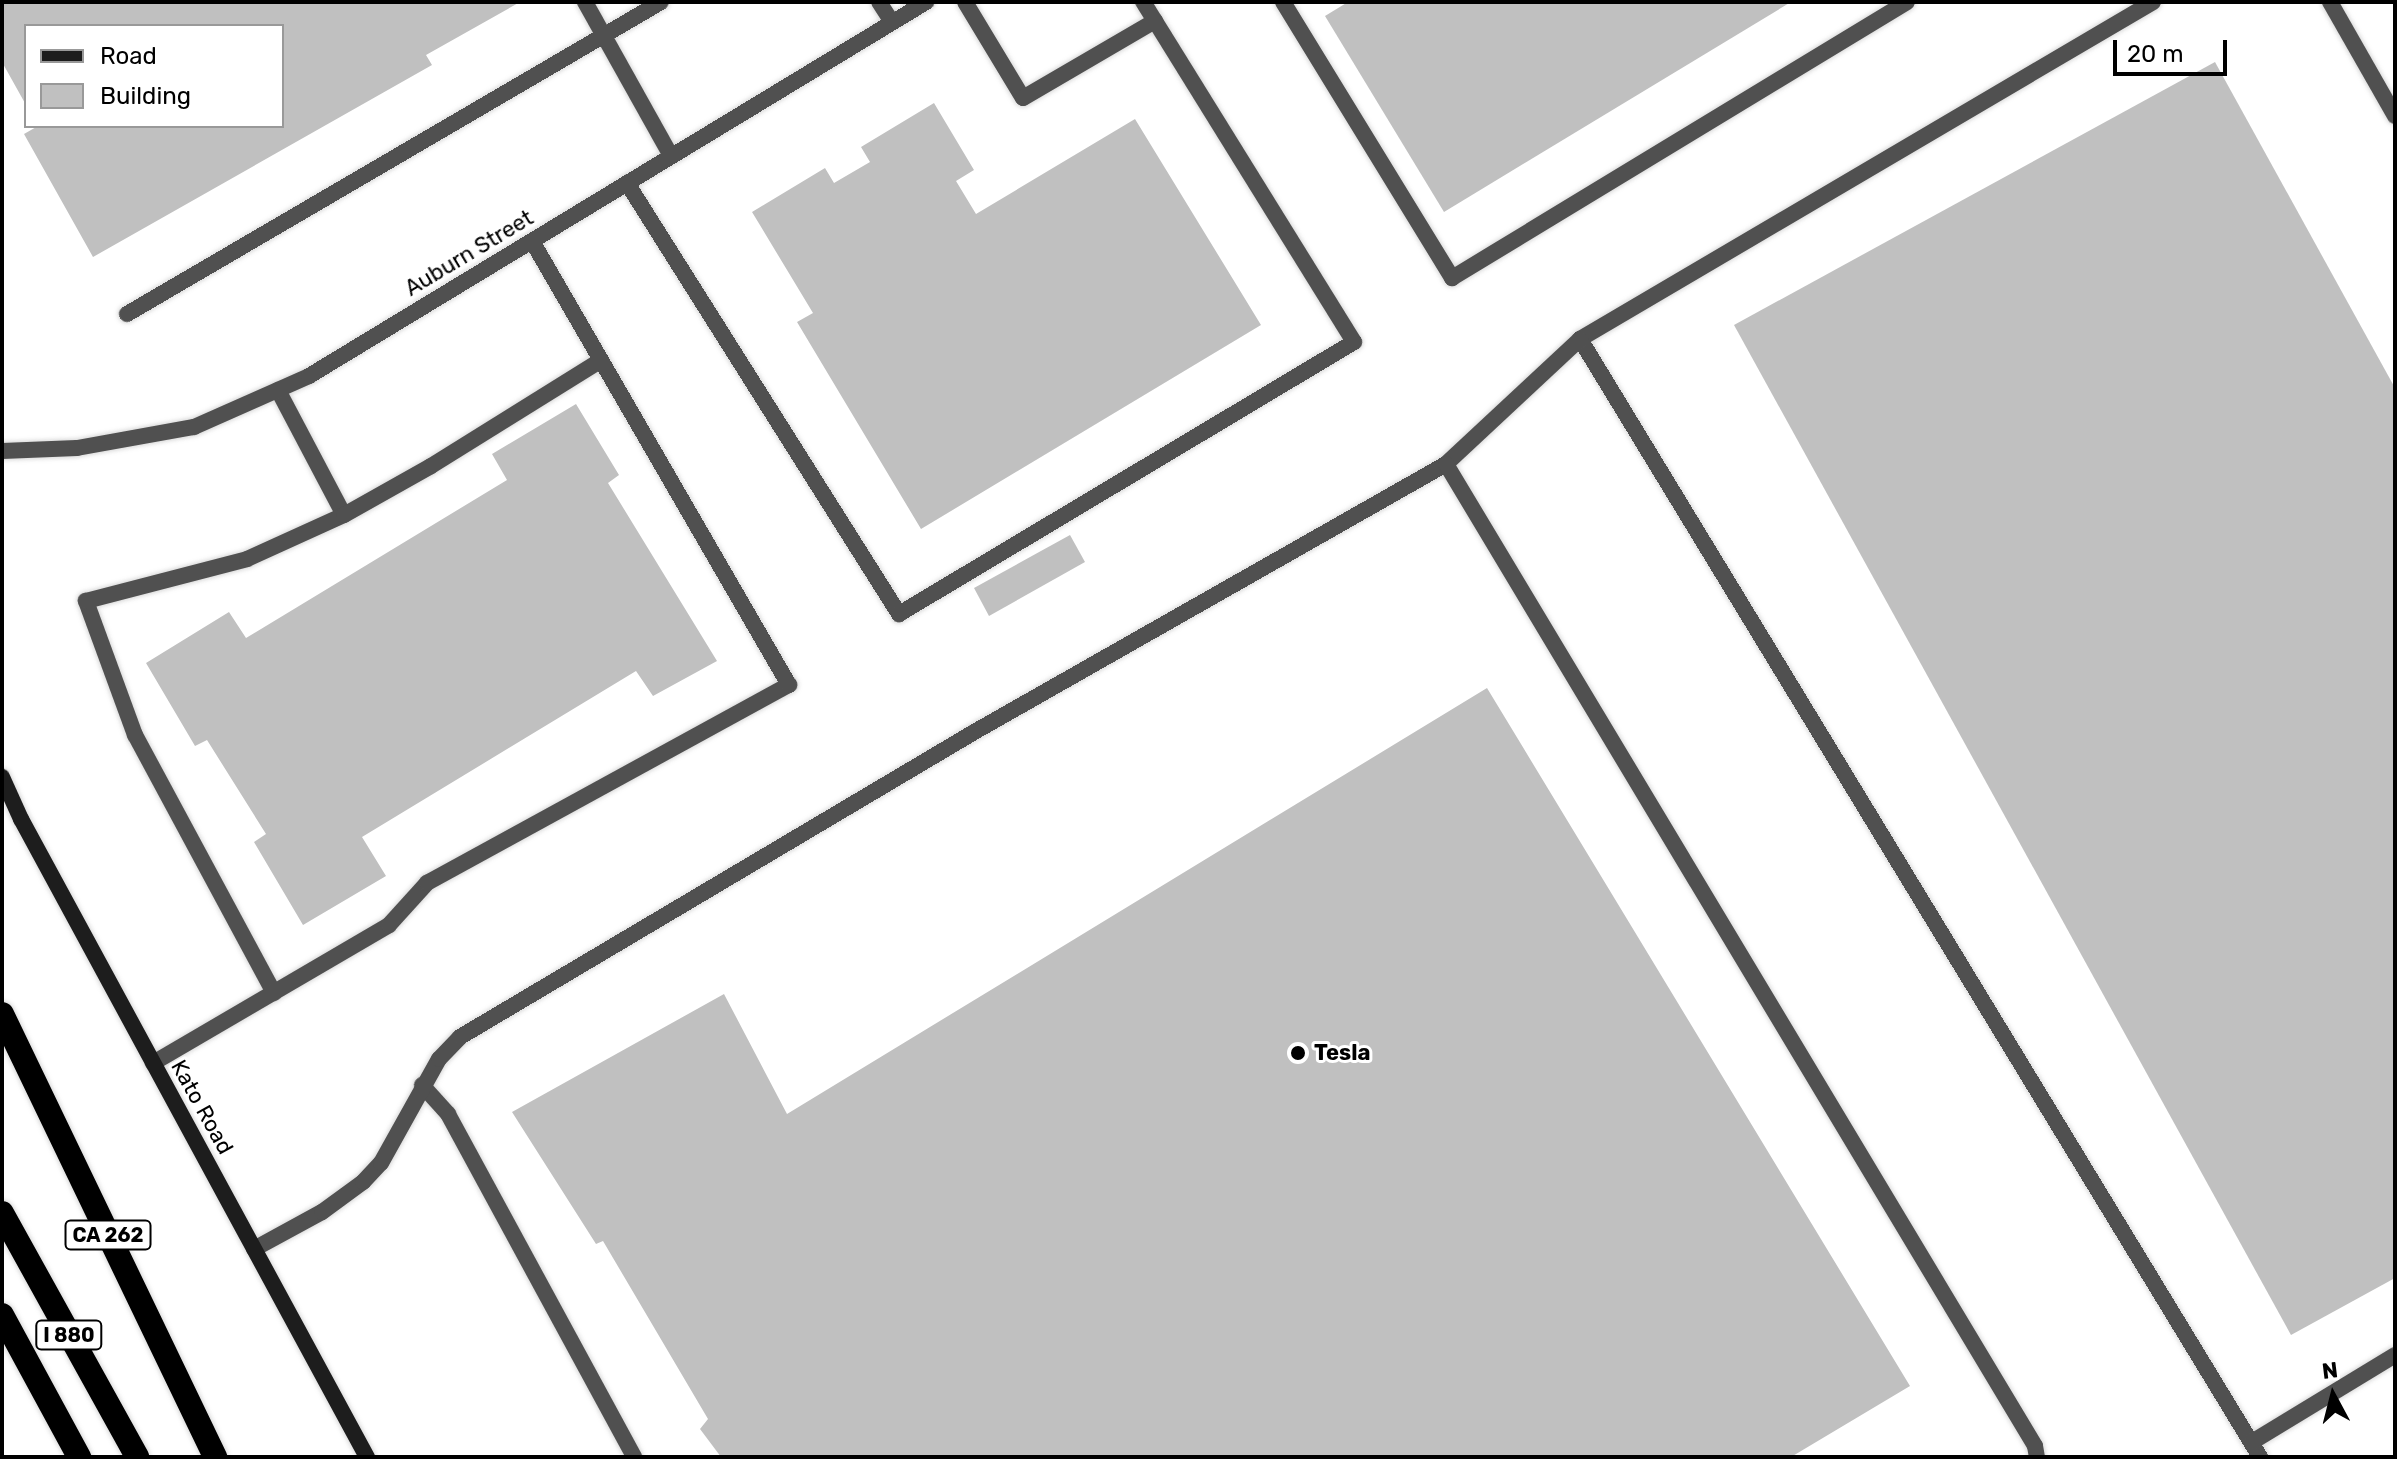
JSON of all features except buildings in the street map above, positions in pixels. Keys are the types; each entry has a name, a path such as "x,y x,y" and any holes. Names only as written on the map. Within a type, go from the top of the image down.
{"highway":[{"name":"CA 262","path":"2,1014 215,1457"},
{"name":"I 880","path":"2,1213 137,1457"},
{"name":"I 880","path":"2,1315 79,1457"}],"street":[{"path":"585,2 671,156"},
{"path":"127,314 661,2"},
{"path":"879,2 892,22"},
{"name":"Auburn Street","path":"2,451 77,448 194,427 309,376 926,2"},
{"path":"965,2 1023,98 1155,21"},
{"path":"627,183 899,614 1354,342 1143,2"},
{"path":"1283,2 1452,278 1907,2"},
{"path":"254,1249 322,1212 363,1182 381,1163 422,1085 460,1037 976,731 1446,464 1580,339 2153,2"},
{"path":"2330,2 2395,116"},
{"path":"153,1063 389,925 427,883 789,685 532,241"},
{"path":"1580,339 2256,1450 2395,1355"},
{"path":"274,993 135,735 86,601 247,559 344,515 431,466 601,360"},
{"path":"278,390 344,515"},
{"path":"1446,464 2035,1446 2037,1457"},
{"name":"Kato Road","path":"2,777 21,819 367,1457"},
{"path":"422,1085 448,1114 634,1457"}],"place":[{"name":"Tesla","path":"1298,1053"}]}
